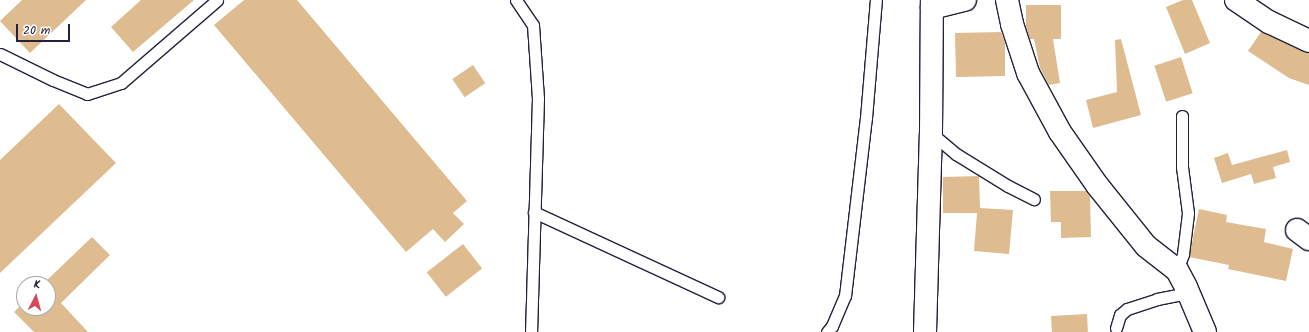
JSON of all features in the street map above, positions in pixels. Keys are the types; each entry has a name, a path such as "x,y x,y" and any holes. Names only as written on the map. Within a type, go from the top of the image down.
{"street":[{"path":"925,332 931,133 932,4 965,0"},
{"path":"1007,0 1012,24 1028,73 1060,132 1098,185 1146,246 1176,270 1189,293 1205,332"},
{"path":"1236,0 1268,22 1309,41"}],"lane":[{"path":"0,54 53,80 87,94 121,83 217,0"},
{"path":"516,0 533,26 538,98 530,332"},
{"path":"826,332 832,326 845,296 866,118 876,0"},
{"path":"1176,270 1184,254 1188,214 1182,166 1182,116"},
{"path":"931,133 956,154 1008,186 1034,199"},
{"path":"534,212 718,298"},
{"path":"1116,328 1120,315 1127,309 1157,299 1189,293"}],"building":[{"path":"22,0 86,0 30,53 0,21"},
{"path":"141,0 194,0 133,52 111,27"},
{"path":"244,0 297,0 467,201 453,213 464,224 445,242 433,229 406,252 214,25"},
{"path":"1183,0 1192,0 1210,43 1185,54 1166,7"},
{"path":"1026,5 1061,5 1061,39 1053,39 1060,83 1049,85 1040,68 1034,39 1030,39 1026,26"},
{"path":"1001,32 1005,43 1005,76 956,77 955,33"},
{"path":"1261,32 1309,53 1309,85 1289,78 1248,51"},
{"path":"1121,39 1141,115 1093,128 1086,100 1117,92 1115,40"},
{"path":"1181,57 1193,93 1166,102 1154,66"},
{"path":"473,65 485,83 465,97 452,79"},
{"path":"59,104 116,163 0,273 0,160"},
{"path":"1287,150 1290,162 1273,167 1276,178 1254,184 1251,174 1222,183 1214,158 1228,153 1232,165"},
{"path":"979,176 980,208 1013,210 1009,254 974,251 977,213 943,213 943,177"},
{"path":"1050,191 1086,191 1090,197 1091,237 1061,238 1061,222 1051,222"},
{"path":"1199,209 1227,215 1226,222 1266,229 1264,242 1293,249 1286,281 1228,269 1229,265 1189,257"},
{"path":"92,237 110,255 61,303 88,332 34,332 18,316 56,316 56,276 51,276"},
{"path":"463,244 482,268 446,297 427,272"},
{"path":"1087,314 1088,332 1052,332 1051,316"}]}
